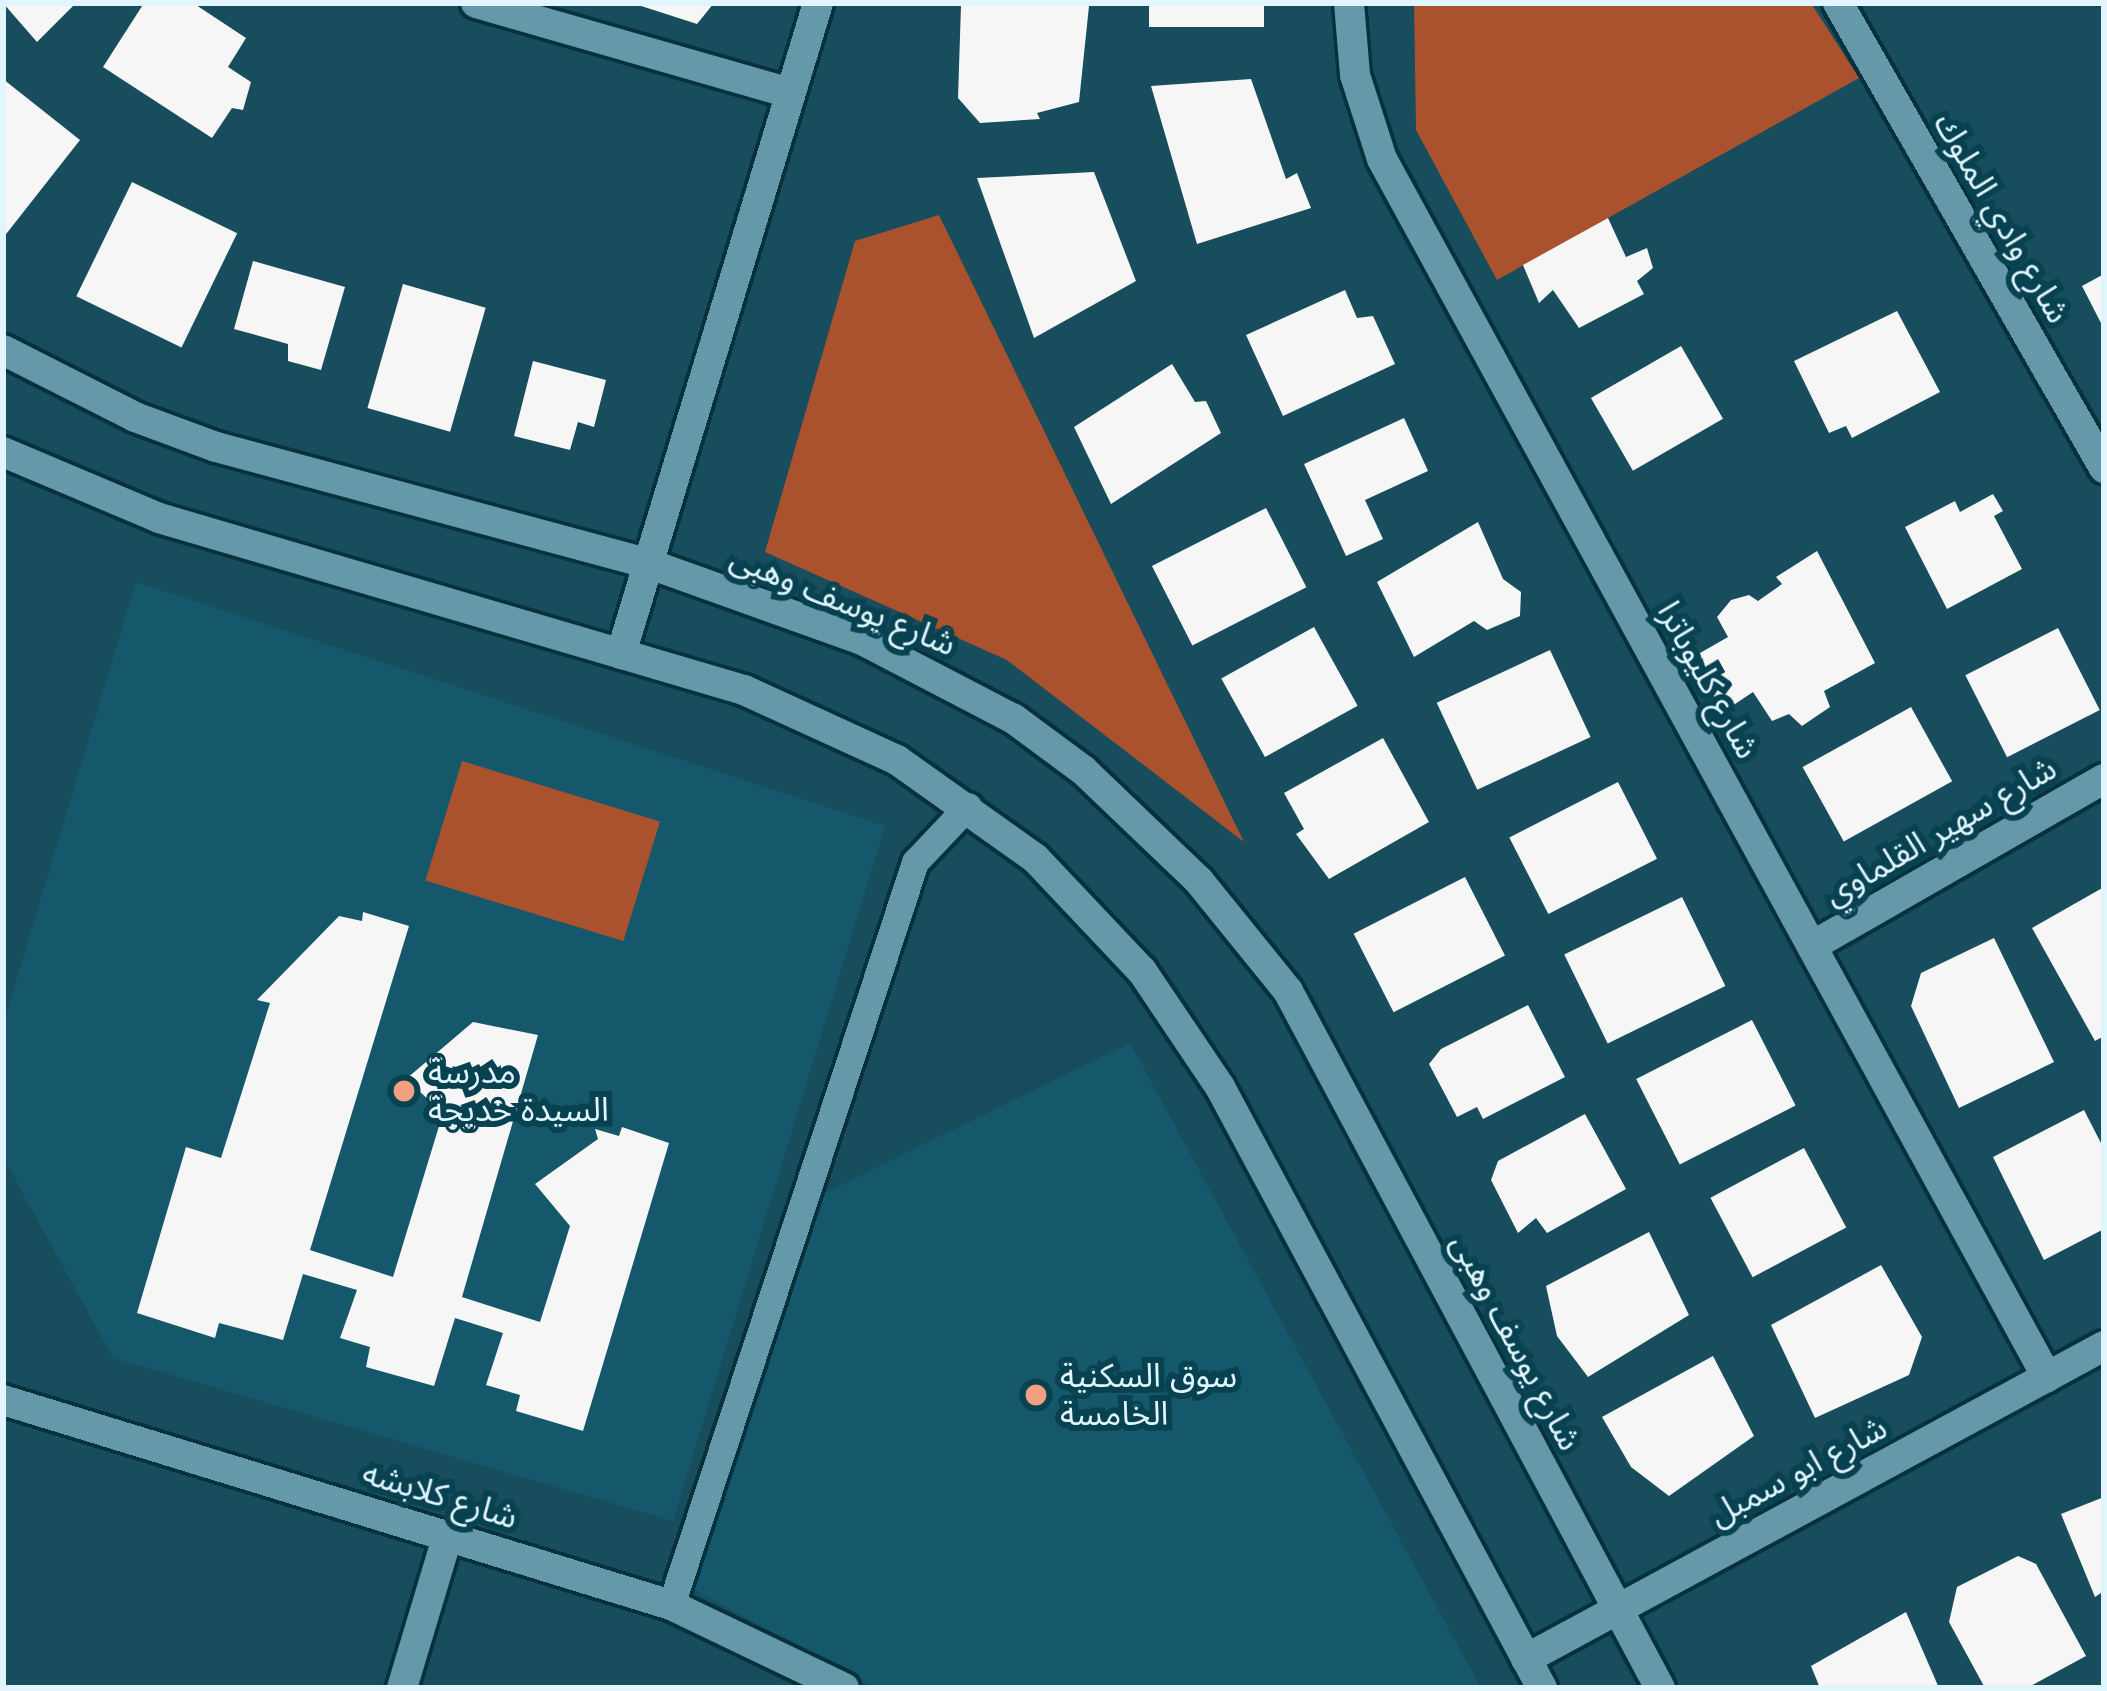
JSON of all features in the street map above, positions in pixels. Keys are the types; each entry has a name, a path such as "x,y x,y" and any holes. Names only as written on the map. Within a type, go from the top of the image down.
{"street":[{"path":"476,3 790,93"},
{"path":"621,654 818,3"},
{"name":"شارع كليوباترا","path":"1349,3 1355,75 1382,159 2048,1377"},
{"name":"شارع وادي الملوك","path":"1838,3 2104,468"},
{"name":"شارع يوسف وهبى","path":"3,350 135,417 216,447 647,563 939,676 1083,770 1199,881 1288,991 1328,1055 1660,1688"},
{"path":"3,452 159,518 621,654 822,721 968,806 1096,917 1183,1027 1542,1688"},
{"name":"شارع سهير القلماوي","path":"1812,946 2104,779"},
{"name":"شارع ابو سمبل","path":"1526,1659 2104,1346"},
{"name":"شارع كلابشه","path":"3,1400 671,1605 844,1688"},
{"path":"402,1688 448,1535"}],"lane":[{"path":"671,1605 915,862 968,806"}],"shaded area":[{"path":"1414,3 1811,3 1859,78 1497,280 1416,130"},
{"path":"939,215 1244,842 1007,660 765,552 855,241"},
{"name":"مدرسة السيدة خديجة","path":"136,582 885,826 673,1521 113,1358 3,1157 3,1025"},
{"path":"462,761 660,822 623,941 425,881"},
{"name":"سوق السكنية الخامسة","path":"1130,1043 1481,1688 876,1688 694,1590 808,1201"}],"building":[{"path":"3,3 76,3 37,42"},
{"path":"144,3 193,3 246,38 228,67 251,82 243,110 232,108 212,138 103,67"},
{"path":"635,3 714,3 697,24 635,4"},
{"path":"1149,3 1264,3 1264,27 1149,27"},
{"path":"961,5 1089,6 1079,102 1037,113 1040,119 980,123 958,98"},
{"path":"3,79 80,140 3,238"},
{"path":"1251,79 1286,179 1297,173 1311,208 1197,244 1151,86"},
{"path":"1094,172 1136,281 1034,338 977,178"},
{"path":"132,182 237,233 181,347 76,296"},
{"path":"1608,218 1626,257 1647,248 1653,268 1637,281 1644,294 1579,328 1553,290 1539,303 1523,265"},
{"path":"253,261 345,287 321,370 288,361 288,344 234,329"},
{"path":"2104,274 2104,329 2082,286"},
{"path":"403,284 486,308 450,432 367,408"},
{"path":"1345,290 1357,318 1373,316 1395,364 1283,416 1246,335"},
{"path":"1897,311 1940,392 1852,438 1846,426 1829,433 1794,361"},
{"path":"1681,346 1723,419 1633,471 1591,398"},
{"path":"533,361 606,380 594,427 578,422 570,450 514,436"},
{"path":"1172,364 1195,402 1206,401 1221,433 1111,504 1074,427"},
{"path":"1404,418 1428,471 1365,500 1383,539 1346,556 1304,464"},
{"path":"1993,494 2003,511 1994,516 2022,569 1947,609 1905,527 1955,501 1960,512"},
{"path":"1266,508 1306,587 1192,645 1152,566"},
{"path":"1478,522 1503,579 1521,592 1520,616 1487,630 1474,621 1414,657 1377,582"},
{"path":"1817,551 1875,663 1824,691 1830,707 1802,726 1789,714 1772,721 1753,692 1720,714 1700,653 1728,637 1717,617 1731,600 1749,595 1758,601 1782,584 1776,577"},
{"path":"1314,627 1358,706 1265,757 1221,678"},
{"path":"2058,628 2100,710 2007,757 1965,675"},
{"path":"1550,650 1591,737 1477,790 1437,703"},
{"path":"1911,707 1952,781 1844,841 1803,767"},
{"path":"1383,738 1429,822 1329,879 1296,834 1304,829 1284,793"},
{"path":"1618,782 1657,859 1548,914 1509,837"},
{"path":"1465,877 1505,955 1394,1012 1354,934"},
{"path":"2104,887 2104,1036 2095,1041 2032,928"},
{"path":"1682,897 1725,986 1608,1043 1564,954"},
{"path":"363,912 409,926 310,1250 393,1277 443,1113 406,1079 473,1022 538,1035 462,1297 540,1322 570,1226 535,1184 598,1139 595,1129 619,1136 622,1127 669,1143 583,1431 516,1411 520,1395 486,1385 503,1333 455,1318 434,1386 366,1367 370,1347 340,1338 357,1290 303,1274 283,1340 219,1323 215,1338 137,1313 186,1147 221,1158 270,1003 257,1000 339,916 362,921"},
{"path":"1994,938 2054,1062 1959,1108 1911,1006 1921,973"},
{"path":"1528,1005 1565,1077 1483,1119 1477,1107 1457,1117 1429,1064 1441,1049"},
{"path":"1752,1020 1796,1106 1680,1165 1636,1079"},
{"path":"2084,1110 2104,1149 2104,1229 2044,1260 1993,1157"},
{"path":"1585,1114 1626,1189 1547,1233 1536,1218 1518,1233 1491,1180 1498,1161"},
{"path":"1804,1148 1846,1227 1753,1277 1710,1198"},
{"path":"1649,1232 1689,1315 1588,1377 1557,1336 1546,1286"},
{"path":"1881,1265 1922,1337 1909,1375 1815,1418 1771,1325"},
{"path":"1713,1356 1754,1436 1669,1496 1631,1467 1602,1417"},
{"path":"2104,1497 2104,1591 2095,1597 2061,1514"},
{"path":"2018,1556 2036,1564 2086,1656 2027,1688 1985,1688 1949,1622 1957,1587"},
{"path":"1906,1612 1939,1688 1820,1688 1811,1666"}],"place":[{"name":"مدرسة السيدة خديجة","path":"404,1091"},
{"name":"سوق السكنية الخامسة","path":"1036,1395"}]}
